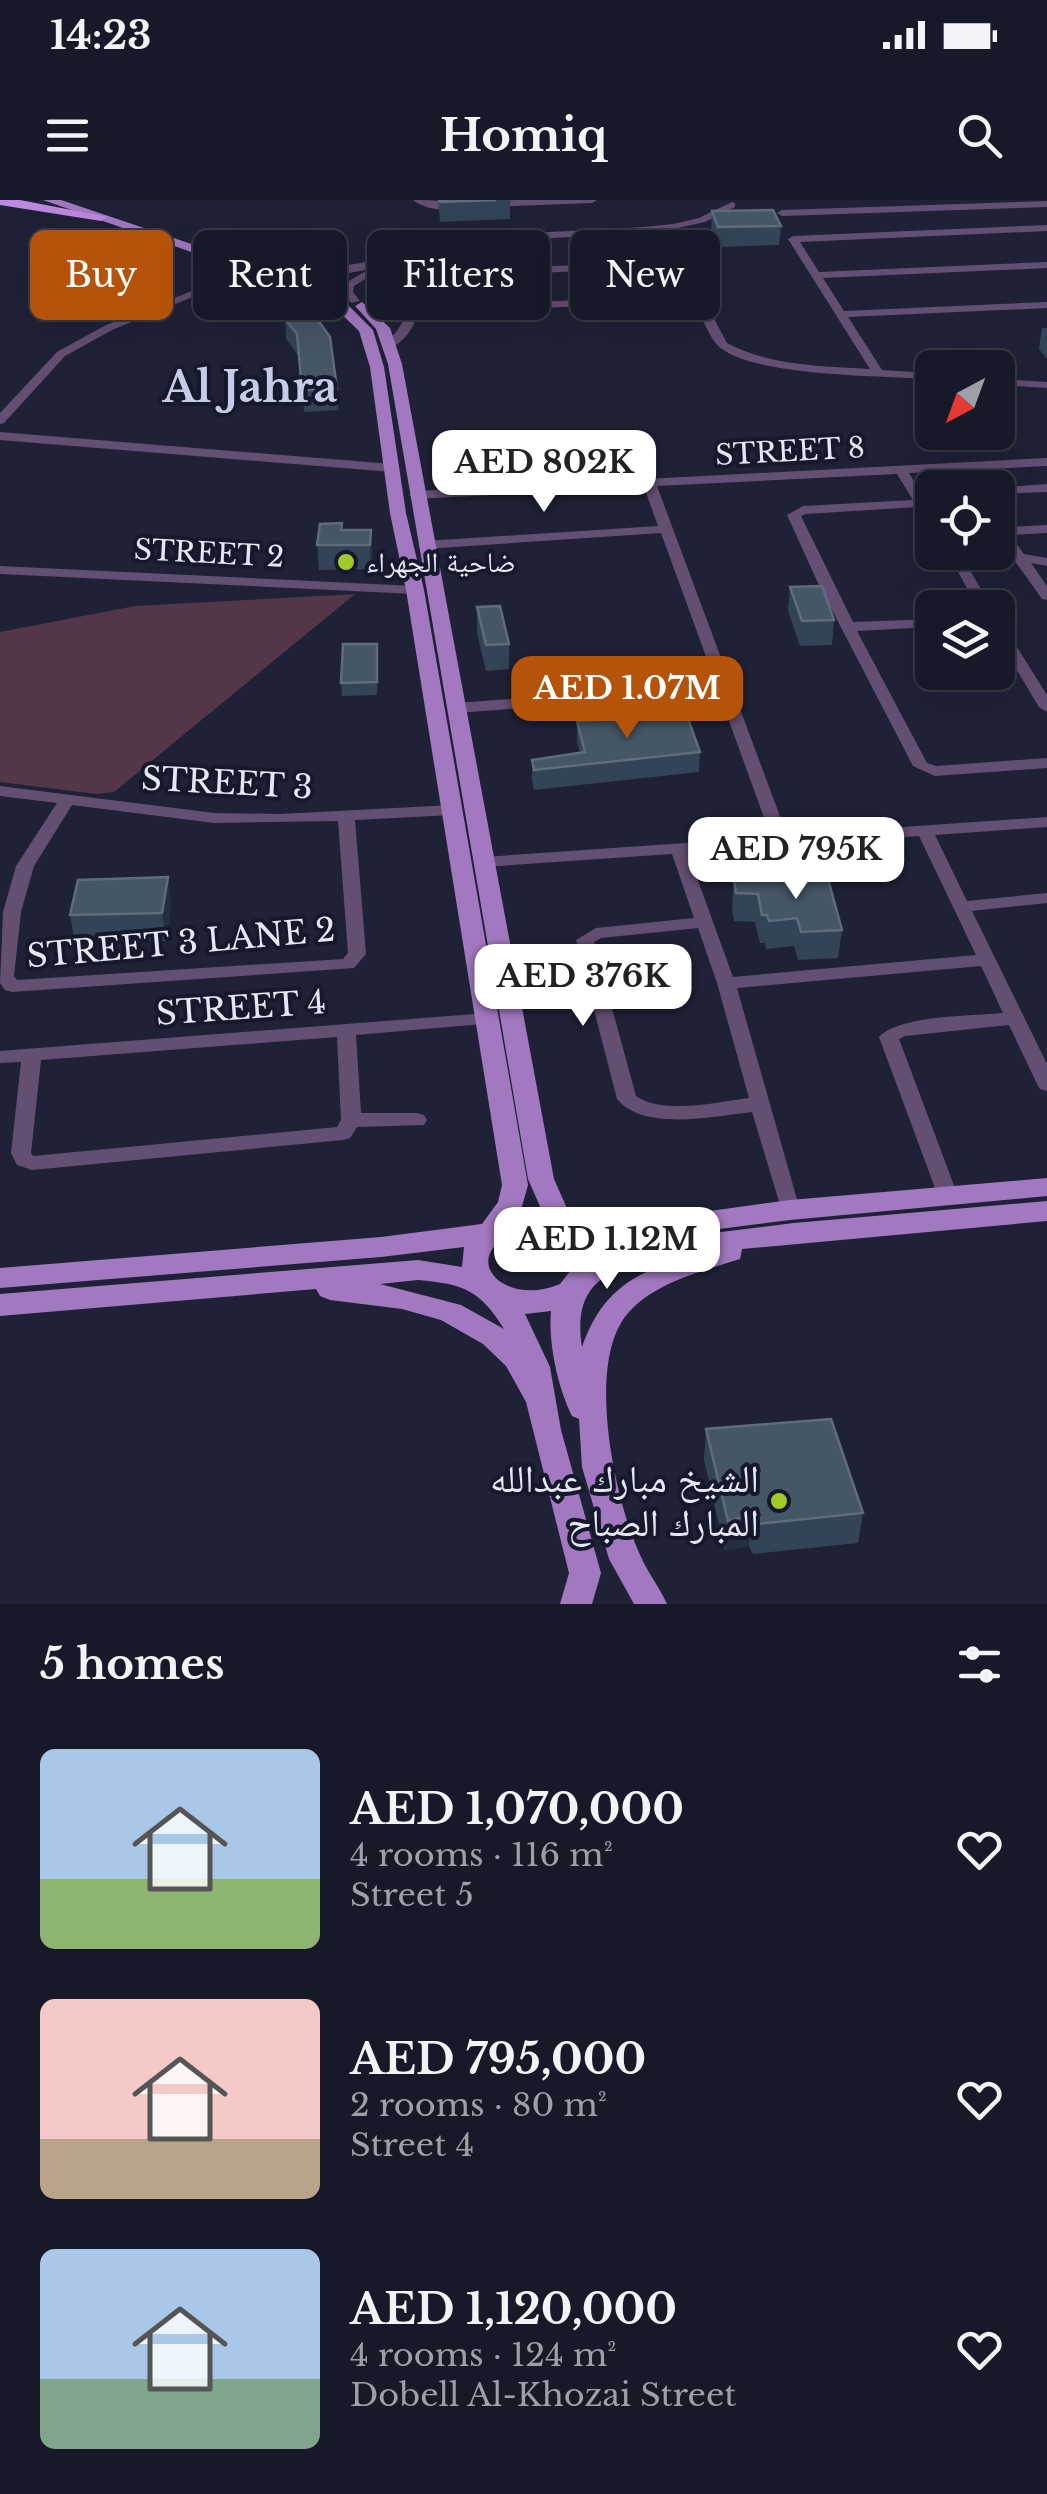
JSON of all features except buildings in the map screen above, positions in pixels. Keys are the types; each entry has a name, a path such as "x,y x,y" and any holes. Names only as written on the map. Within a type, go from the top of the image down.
{"highway":[{"path":"0,201 95,209"}],"main road":[{"path":"49,200 95,209"},
{"path":"70,200 193,243"},
{"path":"347,297 383,328 389,345 425,545 452,810 479,889 541,1179 568,1229 586,1251 586,1270 565,1300 563,1318 597,1468 625,1559 651,1604"},
{"path":"347,314 366,330 416,590 456,708 479,889 487,1020 514,1184 511,1203 473,1254 473,1265 526,1342 584,1573 576,1604"},
{"path":"0,1278 173,1277 215,1289 430,1270 512,1301 546,1302 614,1258 638,1252 948,1196 1047,1187"},
{"path":"0,1305 173,1277 222,1260 491,1230 522,1218 609,1235 1047,1211"},
{"path":"597,1468 594,1357 606,1316 638,1286 666,1271 792,1222"},
{"path":"215,1289 205,1273 222,1260"},
{"path":"262,1285 366,1291 454,1316 500,1340 514,1355 543,1406"}],"street":[{"path":"418,200 428,206 558,206 592,200"},
{"path":"781,209 1022,200"},
{"path":"781,209 1047,204"},
{"path":"550,232 673,227 736,206"},
{"path":"674,230 736,206"},
{"path":"1005,206 1026,228"},
{"path":"781,209 804,238"},
{"path":"881,210 902,234"},
{"path":"878,372 792,240 1047,228"},
{"path":"815,275 1042,266 1047,276"},
{"path":"355,301 348,292 348,284 367,272"},
{"path":"0,420 5,407 45,368 83,342 193,297"},
{"path":"842,314 1047,305"},
{"path":"389,345 407,329 410,320"},
{"path":"710,320 723,345 739,355 774,363 915,375"},
{"path":"1015,383 1047,385"},
{"path":"0,436 392,468"},
{"name":"STREET 8","path":"416,494 1047,462"},
{"path":"900,470 915,494"},
{"path":"649,483 781,841"},
{"path":"1015,489 1047,488"},
{"path":"915,503 803,510 794,514 848,628 921,766 936,771 1047,764"},
{"path":"425,545 666,528"},
{"path":"1015,529 1047,529"},
{"path":"1015,552 1047,596"},
{"path":"1017,555 1044,566"},
{"name":"STREET 2","path":"0,570 416,590"},
{"path":"848,628 915,624"},
{"path":"1015,656 1047,708"},
{"path":"456,708 725,688"},
{"name":"STREET 3","path":"0,791 214,818 346,817 452,810"},
{"name":"STREET 3 LANE 2","path":"66,800 26,866 14,899 5,977 12,986 348,964 357,954 346,817"},
{"path":"479,889 678,848 1047,822"},
{"path":"924,830 1046,1077"},
{"path":"678,848 726,983 792,1222"},
{"path":"962,906 1047,898"},
{"path":"706,922 596,933 585,940 627,1099 637,1109 655,1113 761,1104"},
{"path":"726,983 988,960"},
{"path":"948,1196 889,1036 901,1030 1016,1018"},
{"name":"STREET 4","path":"0,1057 487,1020"},
{"path":"32,1054 22,1153 27,1162 344,1133 351,1120 346,1030"},
{"path":"351,1120 417,1120"}],"shaded area":[{"path":"355,594 114,792 96,794 0,782 0,632 135,606"}],"place":[{"name":"ضاحية الجهراء","path":"346,562"},
{"name":"الشيخ مبارك عبدالله المبارك الصباح","path":"779,1501"}],"district":[{"name":"Al Jahra","path":"250,387"}]}
